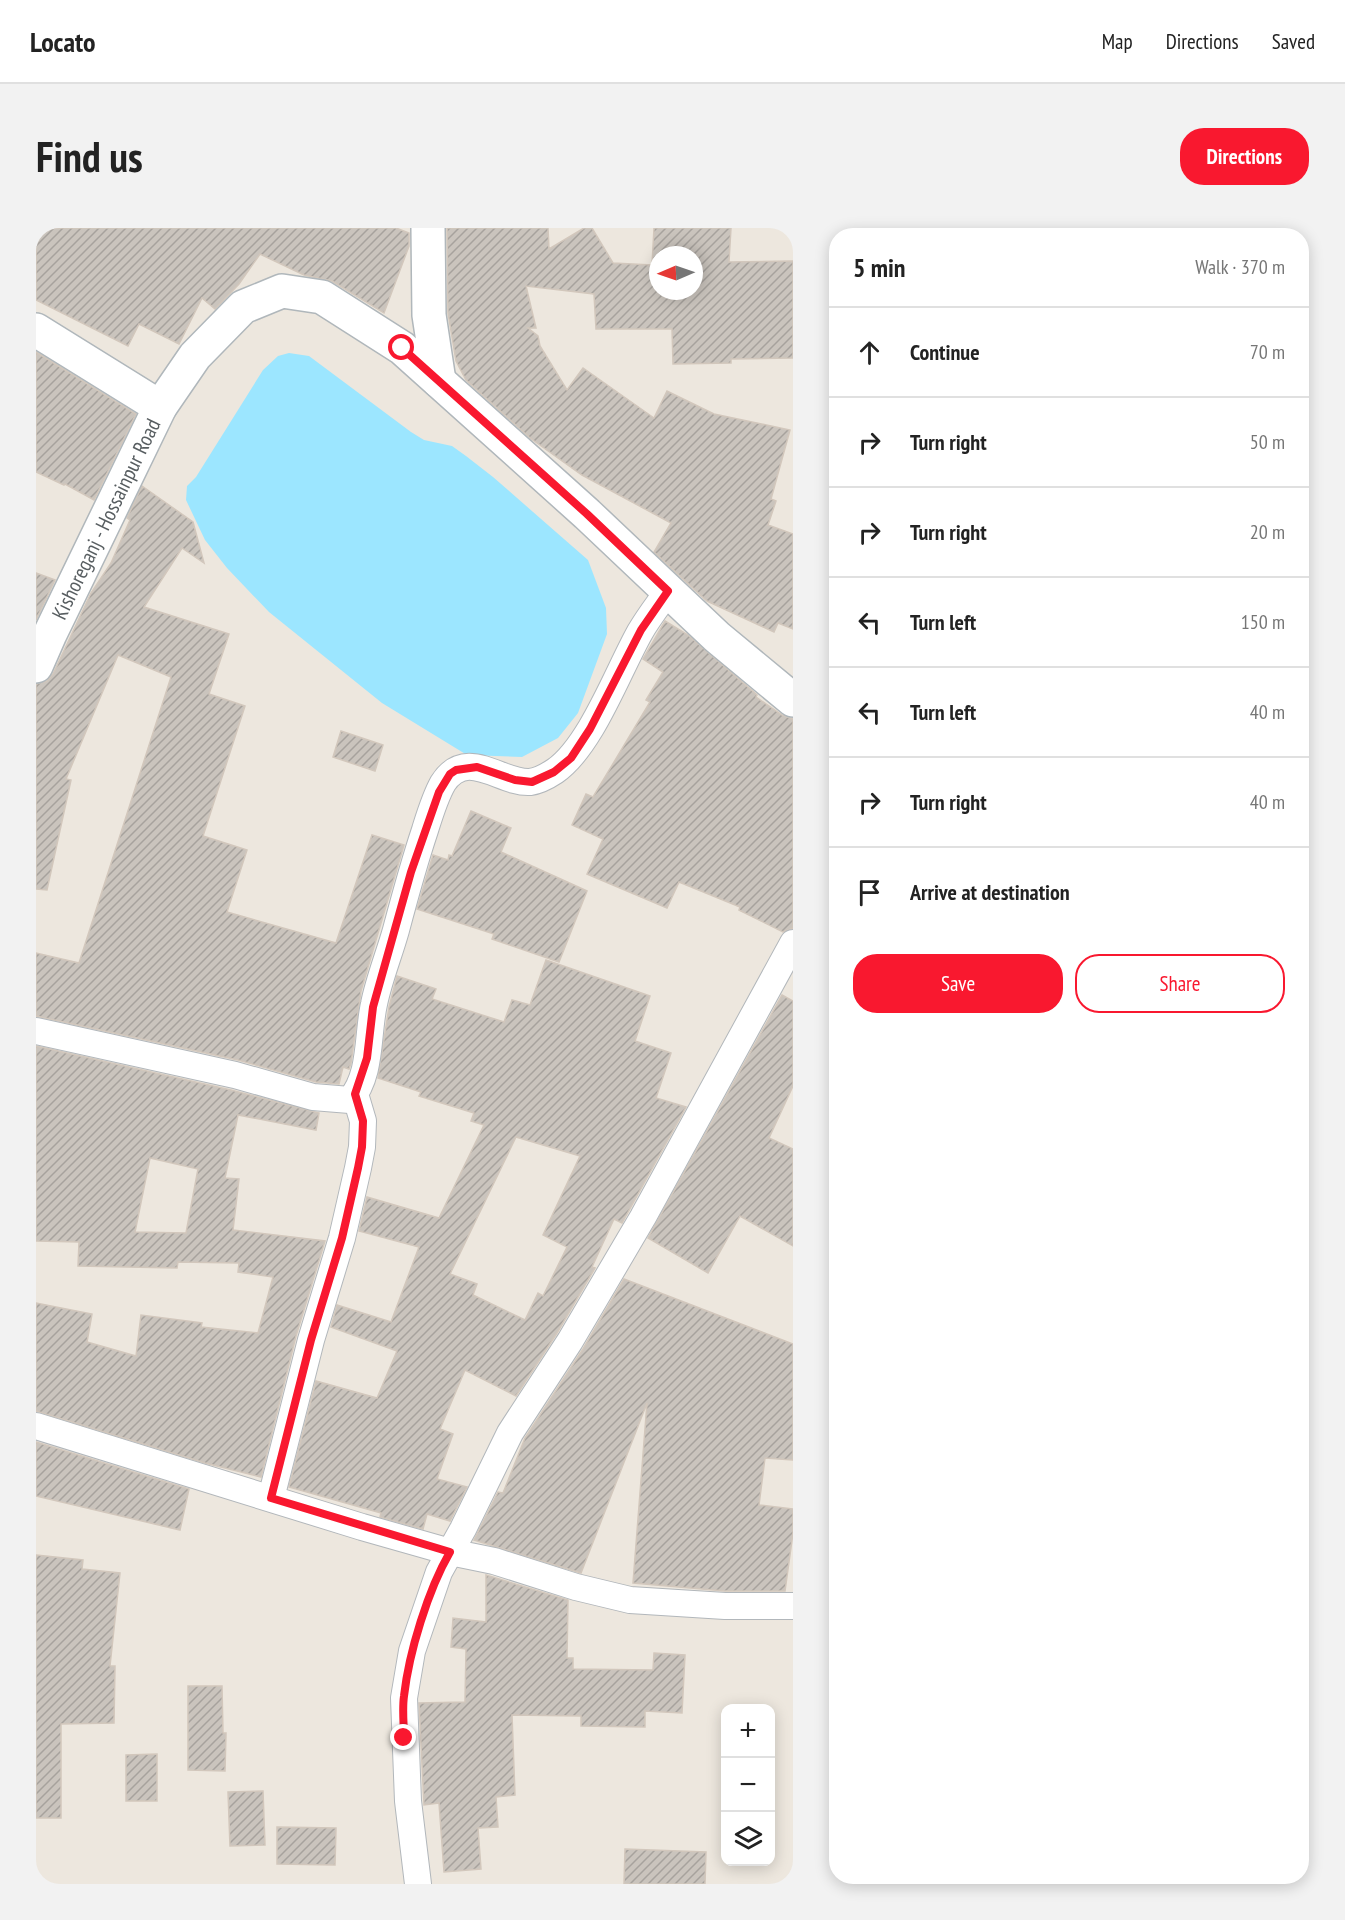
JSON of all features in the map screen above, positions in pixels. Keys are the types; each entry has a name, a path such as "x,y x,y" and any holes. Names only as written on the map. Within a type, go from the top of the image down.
{"main road":[{"path":"428,228 429,315 439,381"},
{"path":"160,407 195,356 243,307 282,291 322,297 402,348 587,514 717,637 793,700"},
{"name":"Kishoreganj - Hossainpur Road","path":"36,330 160,407 36,666"}],"street":[{"path":"36,1031 235,1075 313,1097 350,1100 355,1094 367,1058 376,995 411,872 443,784 456,770 477,767 515,780 532,782 554,772 571,758 590,729 641,630 668,591"},
{"path":"418,1884 408,1801 404,1698 412,1651 439,1572 510,1433 570,1341 643,1217 793,943"},
{"path":"271,1498 311,1340 342,1238 358,1168 363,1121 355,1094"},
{"path":"36,1426 450,1552 494,1561 576,1587 630,1599 725,1606 793,1606"}],"water":[{"path":"289,353 309,356 424,440 452,446 493,477 588,560 606,608 607,634 578,713 558,738 522,757 467,755 382,703 269,612 227,568 205,540 186,500 187,486 196,477 263,370 278,356"}],"building":[{"path":"36,228 396,228 409,233 409,246 384,313 332,281 304,275 260,254 239,284 215,309 202,298 179,344 139,324 128,346 36,300"},
{"path":"447,228 548,228 549,249 584,228 592,228 613,263 649,265 649,300 703,300 703,246 653,246 654,228 731,228 729,262 793,261 793,358 731,359 731,363 673,364 672,329 596,329 594,294 526,286 536,328 528,328 538,336 540,346 567,390 583,368 654,418 667,391 714,414 790,430 771,499 776,501 768,525 793,534 793,629 778,623 774,632 707,601 654,552 671,523 582,475 530,438 466,380 456,361 448,313"},
{"path":"36,352 136,414 94,500 65,484 36,472"},
{"path":"142,486 193,522 204,563 182,548 144,607 229,634 209,694 245,706 203,836 247,850 227,912 336,943 372,835 404,845 361,991 351,1063 349,1069 343,1067 339,1084 316,1082 238,1060 36,1016 36,953 79,963 171,677 118,655 66,779 71,780 47,890 36,889 36,684 47,681 53,674 91,593 111,563 130,520 127,518"},
{"path":"36,573 55,580 36,620"},
{"path":"665,621 688,635 757,695 756,697 782,715 793,719 793,928 783,932 739,910 740,907 679,882 667,908 587,874 603,839 572,825 586,794 593,797 650,702 646,700 663,672 643,659"},
{"path":"341,731 383,745 375,771 333,757"},
{"path":"471,811 511,828 501,852 587,891 559,962 492,939 494,934 417,909 433,855 448,860 449,855 452,856"},
{"path":"546,960 650,996 635,1041 671,1053 656,1098 686,1107 622,1223 614,1219 592,1267 595,1268 557,1333 516,1396 465,1370 440,1429 453,1434 437,1479 467,1487 450,1521 427,1514 423,1529 380,1517 381,1513 289,1487 316,1381 377,1398 397,1351 331,1327 337,1305 391,1322 419,1247 359,1231 367,1197 439,1218 484,1125 471,1121 474,1113 419,1096 421,1092 378,1078 389,1007 397,976 436,989 432,999 504,1022 512,1000 530,1005","holes":["516,1137 580,1156 543,1235 567,1247 543,1296 538,1293 525,1320 473,1295 477,1284 450,1274"]},
{"path":"782,995 793,1001 793,1086 769,1138 793,1149 793,1246 740,1216 708,1273 648,1238"},
{"path":"36,1046 231,1090 319,1113 316,1130 238,1115 225,1178 239,1179 233,1230 325,1241 296,1336 261,1477 205,1463 36,1411 36,1303 92,1314 87,1342 136,1356 141,1315 202,1323 201,1327 258,1333 273,1277 238,1272 239,1263 178,1262 177,1268 78,1266 79,1242 36,1241","holes":["150,1158 198,1169 186,1233 135,1232"]},
{"path":"624,1279 793,1344 793,1460 765,1458 759,1505 793,1509 793,1533 785,1591 725,1591 633,1583 647,1403 581,1573 474,1540 498,1492 503,1493 525,1438 583,1349"},
{"path":"36,1442 189,1489 180,1530 36,1496"},
{"path":"36,1555 83,1560 82,1569 120,1573 110,1666 115,1666 114,1723 61,1724 61,1818 36,1818"},
{"path":"486,1575 568,1600 567,1658 573,1658 573,1669 653,1670 654,1653 685,1655 682,1713 645,1711 645,1727 581,1726 581,1716 512,1715 515,1795 496,1797 498,1827 478,1828 481,1869 444,1872 439,1803 424,1805 419,1703 465,1702 466,1649 451,1647 453,1618 486,1622"},
{"path":"188,1686 222,1686 223,1733 226,1733 225,1771 188,1770"},
{"path":"157,1754 157,1801 126,1801 126,1755"},
{"path":"263,1791 265,1845 230,1846 228,1792"},
{"path":"277,1827 336,1828 335,1865 277,1864"},
{"path":"625,1849 706,1852 705,1884 624,1884"}],"route":[{"path":"402,348 587,514 668,591 641,630 590,729 571,758 554,772 532,782 515,780 477,767 456,770 450,774 439,792 411,872 396,932 373,1007 367,1058 355,1094 363,1121 358,1168 342,1238 311,1340 271,1498 450,1552 439,1572 412,1651 404,1698 404,1738"}]}
